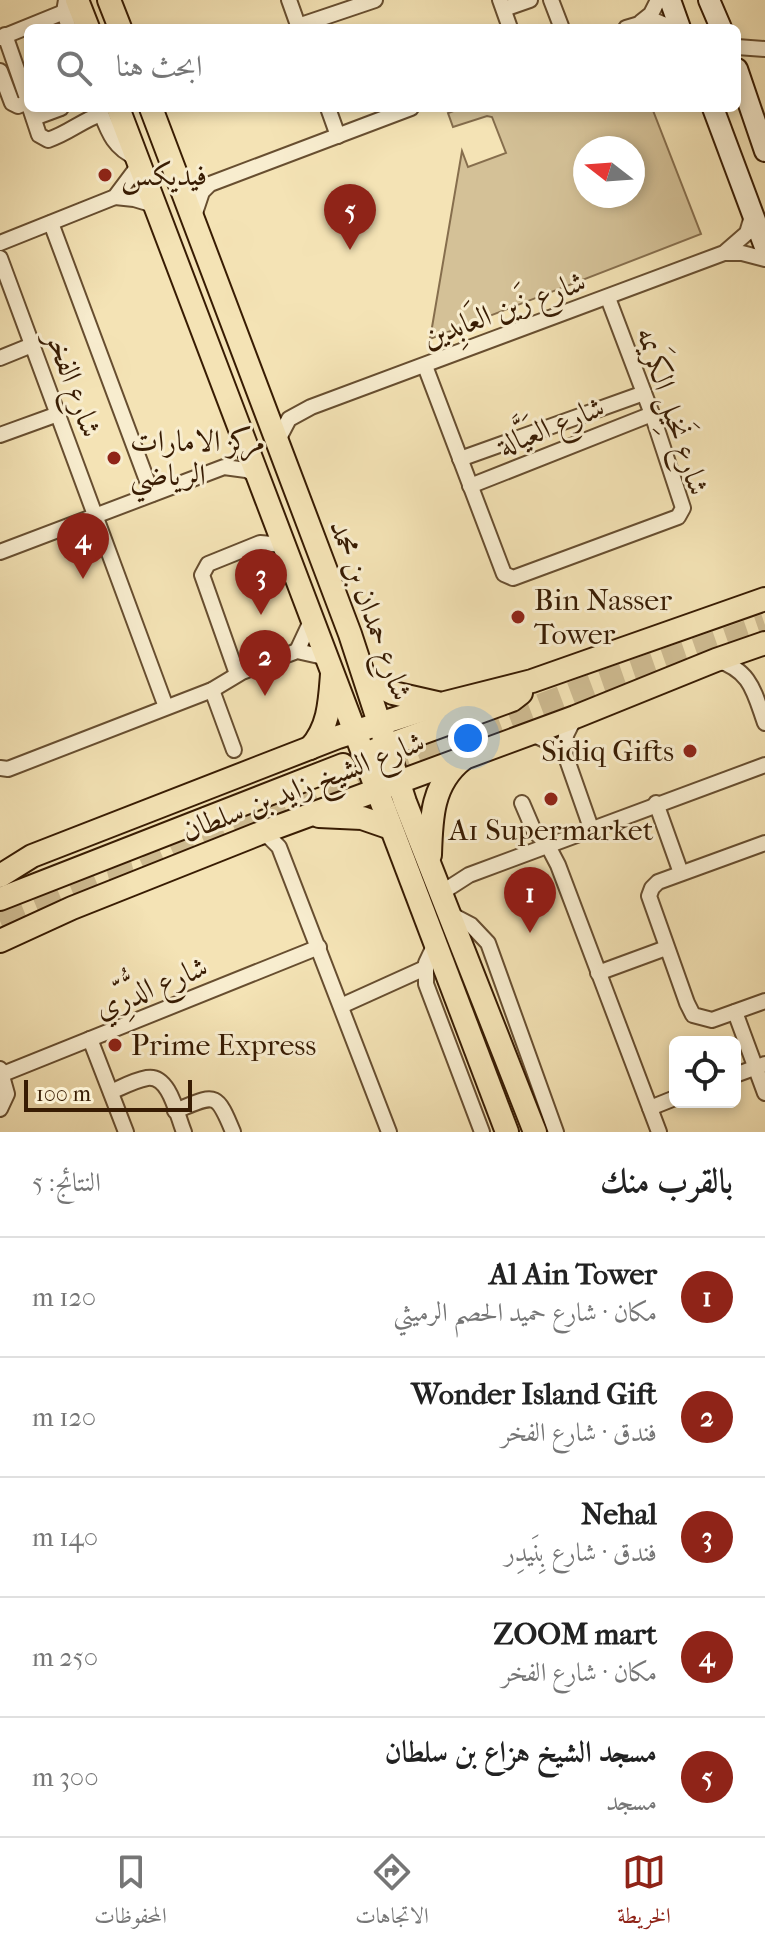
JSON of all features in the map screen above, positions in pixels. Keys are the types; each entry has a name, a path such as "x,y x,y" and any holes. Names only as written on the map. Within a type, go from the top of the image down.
{"main road":[{"path":"109,0 118,24"},
{"path":"670,0 679,24"},
{"path":"709,0 719,24"},
{"path":"69,4 85,24"},
{"path":"741,81 765,151"},
{"name":"شارع حمدان بن محمد","path":"107,112 138,161 368,765 387,784 432,872 535,1132"},
{"name":"شارع حمدان بن محمد","path":"152,112 366,680 383,733 391,828 507,1132"},
{"path":"715,112 765,247"},
{"name":"شارع الشيخ زايد بن سلطان","path":"0,876 32,856 356,731 383,733 445,703 532,681 765,599"},
{"name":"شارع الشيخ زايد بن سلطان","path":"0,941 72,908 258,834 765,643"},
{"path":"310,748 326,723 330,664"},
{"path":"366,680 406,697 445,703"},
{"path":"368,765 383,733 512,700 532,681"},
{"path":"432,872 430,837 437,792 449,772 474,753"},
{"path":"0,899 343,765"},
{"path":"291,822 344,815 391,828"},
{"path":"0,866 32,856"}],"street":[{"path":"289,0 297,24"},
{"path":"307,24 375,0"},
{"path":"509,24 502,4 530,0"},
{"path":"551,0 560,24"},
{"path":"636,24 651,14 658,0"},
{"path":"29,24 69,4"},
{"path":"638,24 653,20 663,24"},
{"path":"24,26 3,37 24,92"},
{"path":"741,47 765,49"},
{"path":"0,71 12,103 18,106 24,104"},
{"path":"329,112 338,136"},
{"path":"193,218 202,192 210,184 401,112"},
{"path":"32,113 39,135 48,140 73,129 76,115"},
{"path":"115,197 138,161"},
{"path":"173,168 188,179 210,184"},
{"path":"0,243 115,197 154,205"},
{"name":"شارع زَين العَابِدين","path":"301,411 724,253 747,233 753,213"},
{"path":"51,223 152,494"},
{"name":"شارع زَين العَابِدين","path":"724,253 742,253 765,259"},
{"name":"شارع الفخر","path":"0,258 166,707"},
{"name":"شارع نَخِيل الكرَيمه","path":"425,366 504,574 513,578 678,517 683,508 652,414 608,298"},
{"path":"0,358 32,345"},
{"name":"شارع العَيَّالة","path":"460,459 644,393"},
{"path":"263,402 277,409 301,411"},
{"path":"278,440 289,419 301,411"},
{"path":"0,435 58,414"},
{"name":"شارع العَيَّالة","path":"470,486 652,414"},
{"path":"224,467 238,449 242,437"},
{"path":"0,552 224,467 257,475"},
{"path":"237,674 202,575 208,564 280,535"},
{"path":"297,651 312,619"},
{"path":"4,768 212,690 237,674 297,651 330,664"},
{"path":"716,660 733,666 745,675 765,723"},
{"path":"212,690 234,750"},
{"path":"575,717 566,735 565,754 591,828"},
{"path":"530,733 565,754"},
{"path":"441,893 469,875 547,844 765,765"},
{"path":"522,803 534,831 547,844 558,865 659,1132"},
{"path":"656,803 681,873"},
{"path":"258,834 268,836 276,843 389,1132"},
{"path":"765,843 658,882 650,892 650,901 666,948 693,1015 712,1020 765,1001"},
{"path":"450,914 471,925 488,943 556,1132"},
{"path":"435,944 425,968 426,984 482,1132"},
{"name":"شارع الدُّرِّي","path":"1,1071 90,1039 319,947"},
{"path":"598,973 666,948"},
{"path":"341,1006 425,968"},
{"path":"735,1012 760,1066 765,1093"},
{"path":"90,1039 126,1132"},
{"path":"741,1073 760,1066"},
{"path":"0,1109 7,1094 1,1071"},
{"path":"111,1092 147,1078 157,1079 165,1085 184,1132"},
{"path":"175,1111 215,1099 222,1105 233,1132"},
{"path":"650,1108 669,1100"}],"shaded area":[{"path":"654,112 701,234 430,339 462,151 468,167 506,153 492,117 453,127 448,113"}],"tunnel":[{"path":"144,869 359,773 598,683 765,625"},
{"path":"0,921 108,877 153,865"}],"place":[{"name":"فيديكس","path":"105,175"},
{"name":"مسجد الشيخ هزاع بن سلطان","path":"350,250"},
{"name":"مركز الامارات الرياضي","path":"114,458"},
{"name":"ZOOM mart","path":"83,579"},
{"name":"Nehal","path":"261,615"},
{"name":"Bin Nasser Tower","path":"518,617"},
{"name":"Wonder Island Gift","path":"265,696"},
{"name":"Sidiq Gifts","path":"690,751"},
{"name":"A1 Supermarket","path":"551,799"},
{"name":"Al Ain Tower","path":"530,933"},
{"name":"Prime Express","path":"115,1045"}]}
